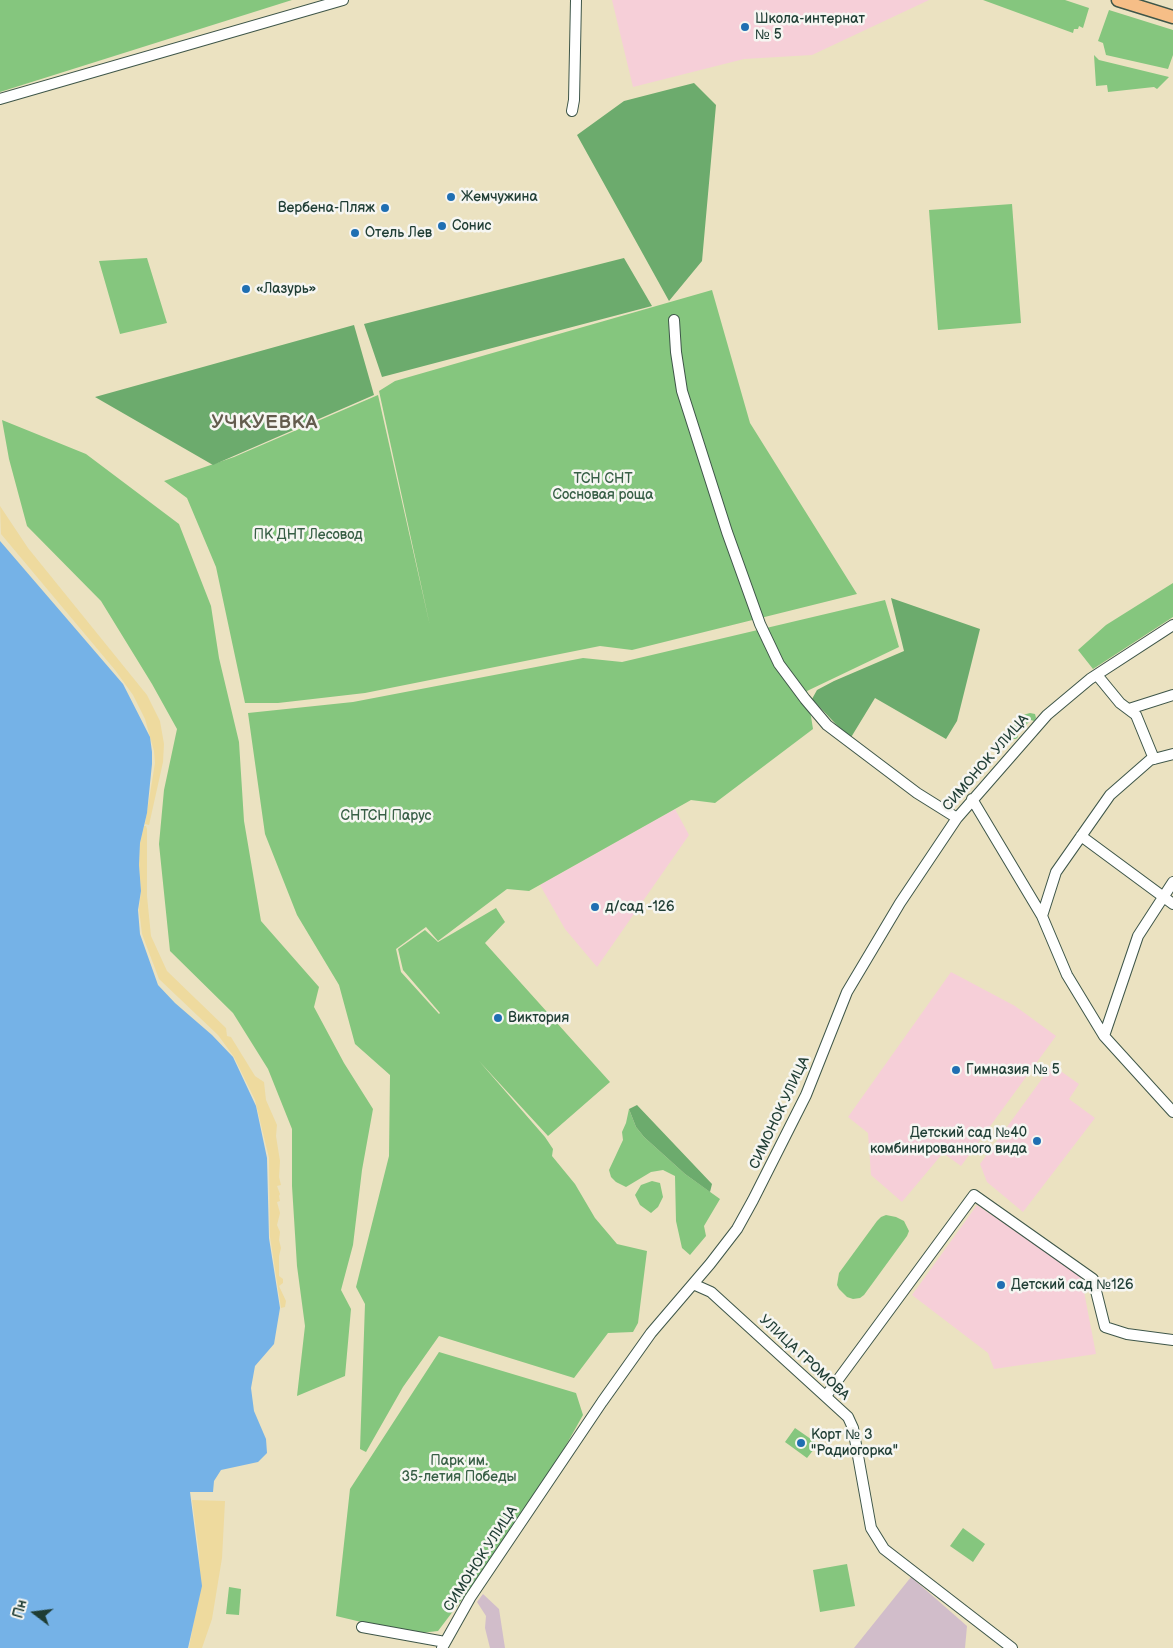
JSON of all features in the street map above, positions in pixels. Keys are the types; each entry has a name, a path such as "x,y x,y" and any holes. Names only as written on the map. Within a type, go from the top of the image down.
{"main road":[{"path":"1118,0 1173,17"}],"street":[{"path":"0,98 343,0"},
{"path":"572,111 574,100 576,0"},
{"path":"674,320 676,352 682,391 727,532 760,624 780,664 805,699 827,725 917,793 957,818"},
{"name":"СИМОНОК УЛИЦА","path":"443,1645 470,1598 602,1402 651,1333 693,1284 736,1229 753,1200 806,1095 847,992 900,903 957,818 1047,715 1096,675 1173,624"},
{"path":"1096,675 1120,703 1136,714 1154,759"},
{"path":"1129,709 1173,695"},
{"path":"1042,916 1056,872 1110,794 1150,760 1173,754"},
{"path":"972,800 1042,916 1067,975 1104,1036 1173,1112"},
{"path":"1081,836 1173,904"},
{"path":"1104,1036 1138,936 1162,896 1173,882"},
{"path":"826,1396 974,1195 1093,1279 1105,1327 1127,1334 1173,1340"},
{"name":"УЛИЦА ГРОМОВА","path":"693,1284 711,1292 848,1417 852,1428 871,1528 884,1549 1012,1648"},
{"path":"362,1627 443,1645"}],"shaded area":[{"name":"Школа-интернат № 5","path":"612,0 929,0 812,55 744,59 633,87"},
{"name":"д/сад -126","path":"675,809 689,835 597,967 565,929 540,885"},
{"name":"Гимназия № 5","path":"951,972 1015,1006 1056,1036 961,1166 943,1153 902,1202 871,1175 868,1133 848,1117"},
{"name":"Детский сад №40 комбинированного вида","path":"1052,1065 1079,1084 1069,1099 1095,1118 1023,1212 987,1182 980,1164"},
{"name":"Детский сад №126","path":"977,1205 1081,1276 1096,1354 994,1369 988,1353 912,1295"},
{"path":"911,1577 967,1626 965,1648 854,1648"},
{"path":"483,1594 499,1609 505,1648 490,1648 485,1628 486,1616 477,1602"}],"green space":[{"path":"0,0 292,0 0,92"},
{"path":"983,0 1065,0 1089,8 1083,28 1079,26 1078,29 1074,29 1073,33"},
{"path":"1109,10 1173,30 1173,55 1168,69 1106,55 1103,43 1098,41"},
{"path":"1094,55 1099,60 1169,77 1157,89 1154,87 1108,92 1107,85 1096,86"},
{"path":"694,83 716,105 702,261 669,301 577,135 624,101"},
{"path":"1012,204 1021,323 938,330 929,210"},
{"path":"147,258 167,323 120,334 99,261"},
{"path":"624,258 652,306 382,377 364,324"},
{"name":"ТСН СНТ Сосновая роща","path":"712,290 750,423 857,594 632,650 600,646 365,693 278,703 245,703 216,567 187,498 164,481 234,457 378,395 430,626 379,391 395,381"},
{"path":"354,325 374,395 213,465 95,397"},
{"path":"2,420 86,454 179,524 211,606 219,658 239,742 244,821 261,921 319,987 314,1007 344,1063 373,1109 362,1170 353,1245 341,1290 351,1309 345,1376 297,1396 305,1326 297,1266 292,1186 292,1129 268,1069 233,1013 170,951 159,844 164,790 177,729 101,601 27,526 9,459"},
{"path":"1173,583 1173,617 1093,669 1078,650 1106,625"},
{"path":"891,598 980,629 957,721 946,739 875,698 850,739 812,699 817,690 834,681 904,651"},
{"name":"СНТСН Парус","path":"885,600 899,647 807,691 813,729 715,803 691,800 529,891 507,889 438,941 426,927 396,949 401,972 439,1014 403,970 398,949 425,930 438,942 496,908 505,922 485,943 610,1082 548,1136 479,1061 545,1137 553,1149 552,1156 575,1184 595,1218 617,1244 647,1251 638,1323 633,1332 608,1333 574,1378 439,1336 403,1387 366,1452 360,1449 365,1304 356,1287 389,1156 390,1075 355,1044 339,985 297,915 265,834 248,713 353,702 583,658 622,662"},
{"path":"1035,714 1036,718 1034,721 1031,720 1017,734 1018,737 1016,739 1013,739 1011,734 1012,727 1023,715"},
{"path":"637,1105 712,1184 710,1192 685,1174 644,1137 636,1127 629,1109"},
{"path":"629,1109 636,1127 644,1137 685,1174 720,1199 704,1226 706,1236 690,1255 682,1248 676,1221 675,1176 663,1170 651,1172 626,1187 611,1177 609,1170 623,1140 622,1132"},
{"path":"652,1181 660,1183 663,1197 658,1207 651,1213 640,1205 635,1195 641,1185"},
{"path":"886,1215 904,1221 909,1231 907,1236 864,1295 853,1299 847,1297 837,1285 839,1273 877,1221"},
{"name":"Парк им. 35-летия Победы","path":"439,1352 576,1393 583,1415 529,1511 438,1631 412,1634 336,1616 350,1489"},
{"name":"Корт № 3 \"Радиогорка\"","path":"795,1428 818,1444 807,1458 785,1442"},
{"path":"963,1528 985,1544 973,1562 950,1546"},
{"path":"847,1564 855,1606 820,1612 813,1570"},
{"path":"229,1587 241,1589 239,1615 226,1614"}],"sand":[{"path":"0,506 28,548 147,695 160,721 164,744 163,762 149,825 145,824 155,763 154,751 145,719 133,695 115,670 1,534"},
{"path":"144,826 147,829 147,896 151,936 167,971 226,1028 227,1036 231,1037 255,1076 264,1082 266,1100 277,1125 276,1136 281,1185 277,1186 280,1194 280,1201 277,1202 280,1213 277,1225 280,1232 281,1248 279,1276 283,1279 283,1283 279,1286 286,1301 285,1307 281,1308 270,1237 269,1158 255,1100 234,1057 218,1035 159,979 142,934 139,909 141,891 139,865 140,843"},
{"path":"192,1500 225,1501 222,1558 212,1619 202,1648 189,1648 200,1586 199,1552"}],"water":[{"path":"0,541 123,684 150,737 152,764 147,813 140,843 141,891 138,910 140,934 158,985 233,1057 256,1106 267,1158 269,1238 280,1308 274,1344 255,1366 251,1388 254,1411 266,1439 267,1453 258,1462 221,1470 214,1481 213,1492 190,1492 202,1586 188,1648 0,1648"}],"place":[{"name":"Школа-интернат № 5","path":"745,27"},
{"name":"Жемчужина","path":"451,197"},
{"name":"Вербена-Пляж","path":"385,208"},
{"name":"Сонис","path":"442,226"},
{"name":"Отель Лев","path":"355,233"},
{"name":"«Лазурь»","path":"246,289"},
{"name":"д/сад -126","path":"595,907"},
{"name":"Виктория","path":"498,1018"},
{"name":"Гимназия № 5","path":"956,1070"},
{"name":"Детский сад №40 комбинированного вида","path":"1037,1141"},
{"name":"Детский сад №126","path":"1001,1285"},
{"name":"Корт № 3 \"Радиогорка\"","path":"801,1443"}],"district":[{"name":"УЧКУЕВКА","path":"265,423"}],"park label":[{"name":"ПК ДНТ Лесовод","path":"308,535"}]}
